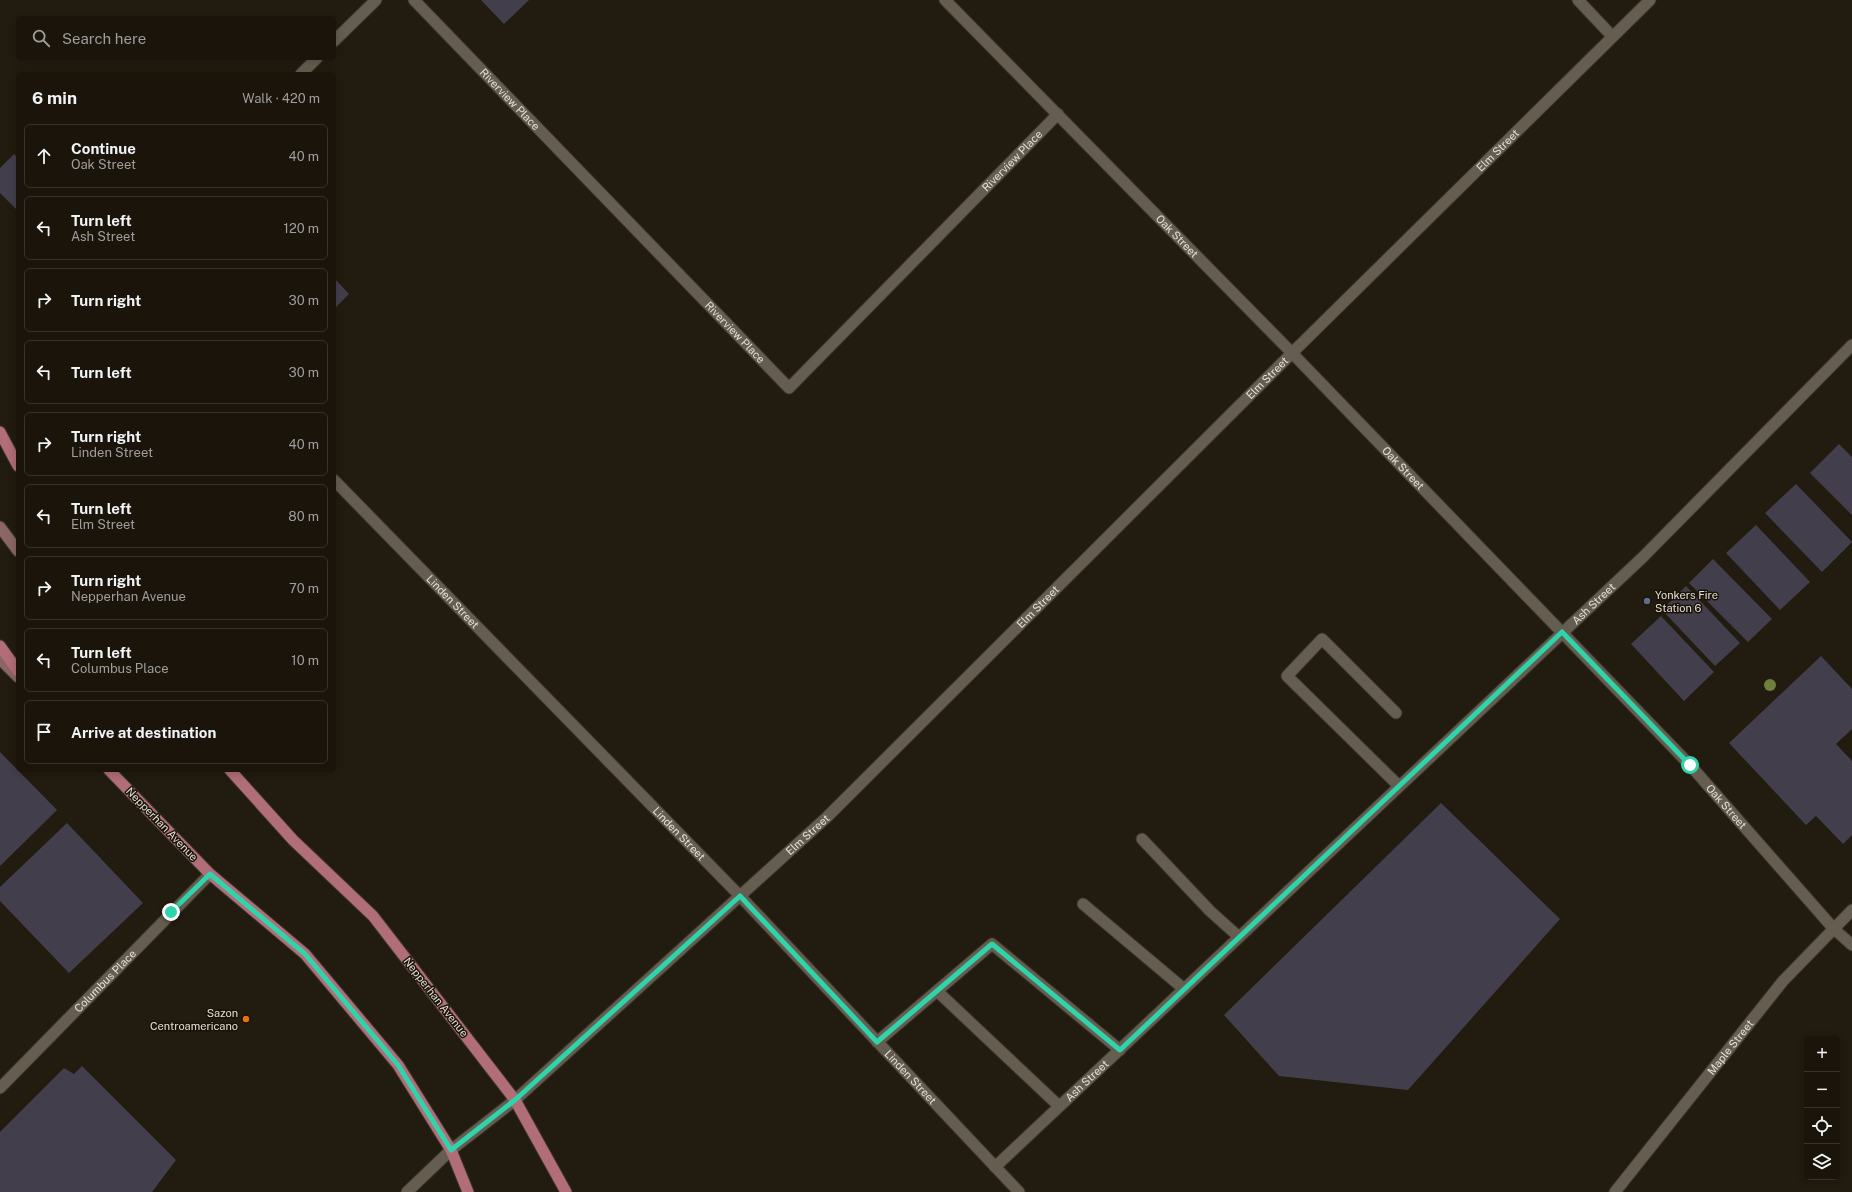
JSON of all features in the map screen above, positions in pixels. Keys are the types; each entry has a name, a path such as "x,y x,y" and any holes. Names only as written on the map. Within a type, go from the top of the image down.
{"main road":[{"path":"0,432 16,462"},
{"path":"0,527 16,548"},
{"path":"0,646 16,668"},
{"path":"0,659 16,675"},
{"name":"Nepperhan Avenue","path":"111,772 210,874 305,954 398,1065 451,1150 468,1192"},
{"name":"Nepperhan Avenue","path":"232,772 293,840 373,916 515,1100 566,1192"}],"street":[{"path":"336,39 376,0"},
{"name":"Riverview Place","path":"414,0 789,388 1058,114"},
{"name":"Oak Street","path":"945,0 1292,353 1690,765 1834,928 1852,945"},
{"path":"1578,0 1612,36"},
{"name":"Elm Street","path":"407,1192 451,1150 515,1100 833,812 1292,353 1650,0"},
{"path":"303,72 315,60"},
{"name":"Ash Street","path":"995,1167 1642,557 1852,345"},
{"name":"Linden Street","path":"336,482 740,896 1018,1192"},
{"path":"1396,713 1322,639 1286,676 1399,786"},
{"path":"1142,839 1210,911 1239,938"},
{"name":"Columbus Place","path":"0,1088 210,874"},
{"path":"1083,904 1184,989"},
{"name":"Maple Street","path":"1615,1192 1783,981 1852,910"},
{"path":"877,1042 992,944 1120,1050"},
{"path":"937,991 1059,1106"}],"building":[{"path":"481,0 529,0 504,24"},
{"path":"14,154 16,156 16,209 0,193 0,168"},
{"path":"336,280 349,294 336,307"},
{"path":"1839,444 1852,457 1852,515 1810,473"},
{"path":"1796,484 1852,542 1822,572 1765,513"},
{"path":"1756,525 1810,582 1780,610 1726,553"},
{"path":"1713,559 1772,619 1748,642 1689,583"},
{"path":"1686,586 1740,643 1715,666 1662,610"},
{"path":"1661,616 1714,672 1684,701 1631,644"},
{"path":"1821,656 1852,689 1852,729 1836,744 1852,761 1852,835 1843,844 1816,816 1806,825 1729,743"},
{"path":"0,752 16,768 16,772 20,772 57,810 0,866"},
{"path":"1441,803 1560,919 1408,1090 1279,1076 1224,1015"},
{"path":"67,823 143,903 69,973 0,901 0,887"},
{"path":"82,1066 176,1160 152,1192 0,1192 0,1132 64,1068 74,1074"}],"place":[{"name":"Yonkers Fire Station 6","path":"1647,601"},
{"name":"Sazon Centroamericano","path":"246,1019"}],"route":[{"path":"171,912 210,874 305,954 398,1065 451,1150 515,1100 740,896 877,1042 992,944 1120,1050 1562,632 1690,765"}]}
